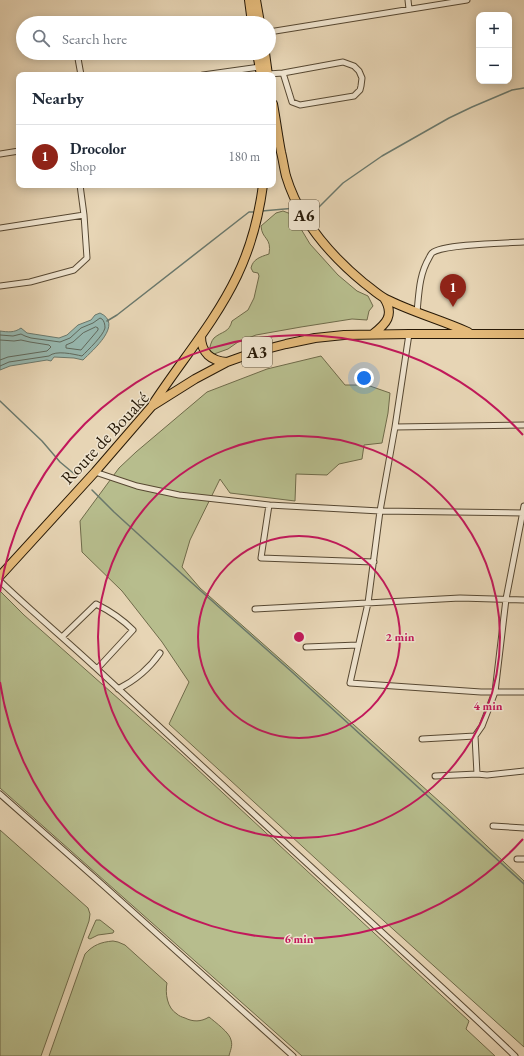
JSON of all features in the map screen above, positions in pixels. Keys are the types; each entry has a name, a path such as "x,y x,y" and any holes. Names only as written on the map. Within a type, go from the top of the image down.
{"highway":[{"path":"249,0 251,16"},
{"path":"256,0 259,16"},
{"path":"259,60 264,72"},
{"path":"264,72 265,60"},
{"name":"A6","path":"276,132 286,176 300,209 318,236 334,255 350,271 384,298 443,321 470,334"},
{"path":"152,406 222,304 237,276 248,249 256,221 262,188"},
{"path":"373,334 384,325 388,317 389,307 384,298"},
{"name":"A3","path":"373,334 524,334"},
{"name":"Route de Bouaké","path":"1,575 95,472 152,406 195,379 227,362 255,352 300,341 344,335 373,334"},
{"path":"201,336 203,348 210,357 227,362"}],"street":[{"path":"408,0 409,9"},
{"path":"276,31 467,0"},
{"path":"78,60 80,72"},
{"path":"276,73 343,62 354,66 359,71 362,78 360,90 354,96 300,105 292,102 283,73"},
{"path":"0,154 16,151"},
{"path":"0,286 30,282 74,270 87,258 80,188"},
{"path":"0,228 84,215"},
{"path":"417,312 420,281 432,252 446,248 473,245 524,242"},
{"path":"409,334 380,511 368,603 350,683 495,692 524,692"},
{"path":"394,427 524,425"},
{"path":"95,472 137,486 179,495 269,505 380,511 523,513"},
{"path":"269,505 261,558 374,562"},
{"path":"478,774 475,736 482,726 495,692 506,599 524,506"},
{"path":"1,575 19,599 97,669 515,1056"},
{"path":"255,609 460,598 524,600"},
{"path":"62,637 96,604 124,621 132,630 97,669"},
{"path":"306,647 358,645"},
{"path":"118,689 142,675 160,653"},
{"path":"422,739 475,736"},
{"path":"435,776 487,775 524,772"},
{"path":"0,794 293,1056"},
{"path":"493,826 524,828"},
{"path":"517,859 524,859"}],"green space":[{"path":"283,211 291,214 310,244 338,275 357,291 368,296 373,306 369,311 367,320 352,319 256,335 238,342 228,349 214,354 209,351 213,339 227,330 232,321 248,310 254,298 259,276 258,273 253,272 251,268 255,260 269,254 270,248 261,226 276,213"},
{"path":"321,356 345,385 367,385 390,393 382,443 364,445 362,459 339,464 327,475 296,474 295,501 230,493 220,479 190,540 182,567 200,588 450,811 524,881 524,1047 169,724 189,682 162,642 122,591 82,552 80,521 119,468 207,392 267,369"},
{"path":"0,591 24,615 182,755 469,1021 466,1029 495,1056 302,1056 0,788"},
{"path":"0,830 88,908 90,914 89,921 41,1056 0,1056"},
{"path":"96,920 100,920 114,931 113,933 98,935 90,939 88,938"},
{"path":"113,941 125,945 167,983 166,991 169,1004 174,1011 181,1016 194,1021 200,1021 209,1017 225,1031 232,1042 229,1056 49,1056 85,954 98,944"}],"water":[{"path":"100,313 107,318 109,324 108,330 99,344 83,360 54,357 51,361 47,360 10,366 0,370 0,331 8,332 21,328 27,333 59,338 67,335 78,325 91,320 95,315"}],"waterway":[{"path":"302,208 319,207 343,183 382,156 449,118 512,90 524,88"},
{"path":"262,211 296,208"},
{"path":"107,321 117,315 249,212 255,212"},
{"path":"0,401 42,441 60,462 78,477"},
{"path":"92,490 183,575 292,672 524,884"}],"place":[{"name":"Drocolor","path":"453,307"}]}
